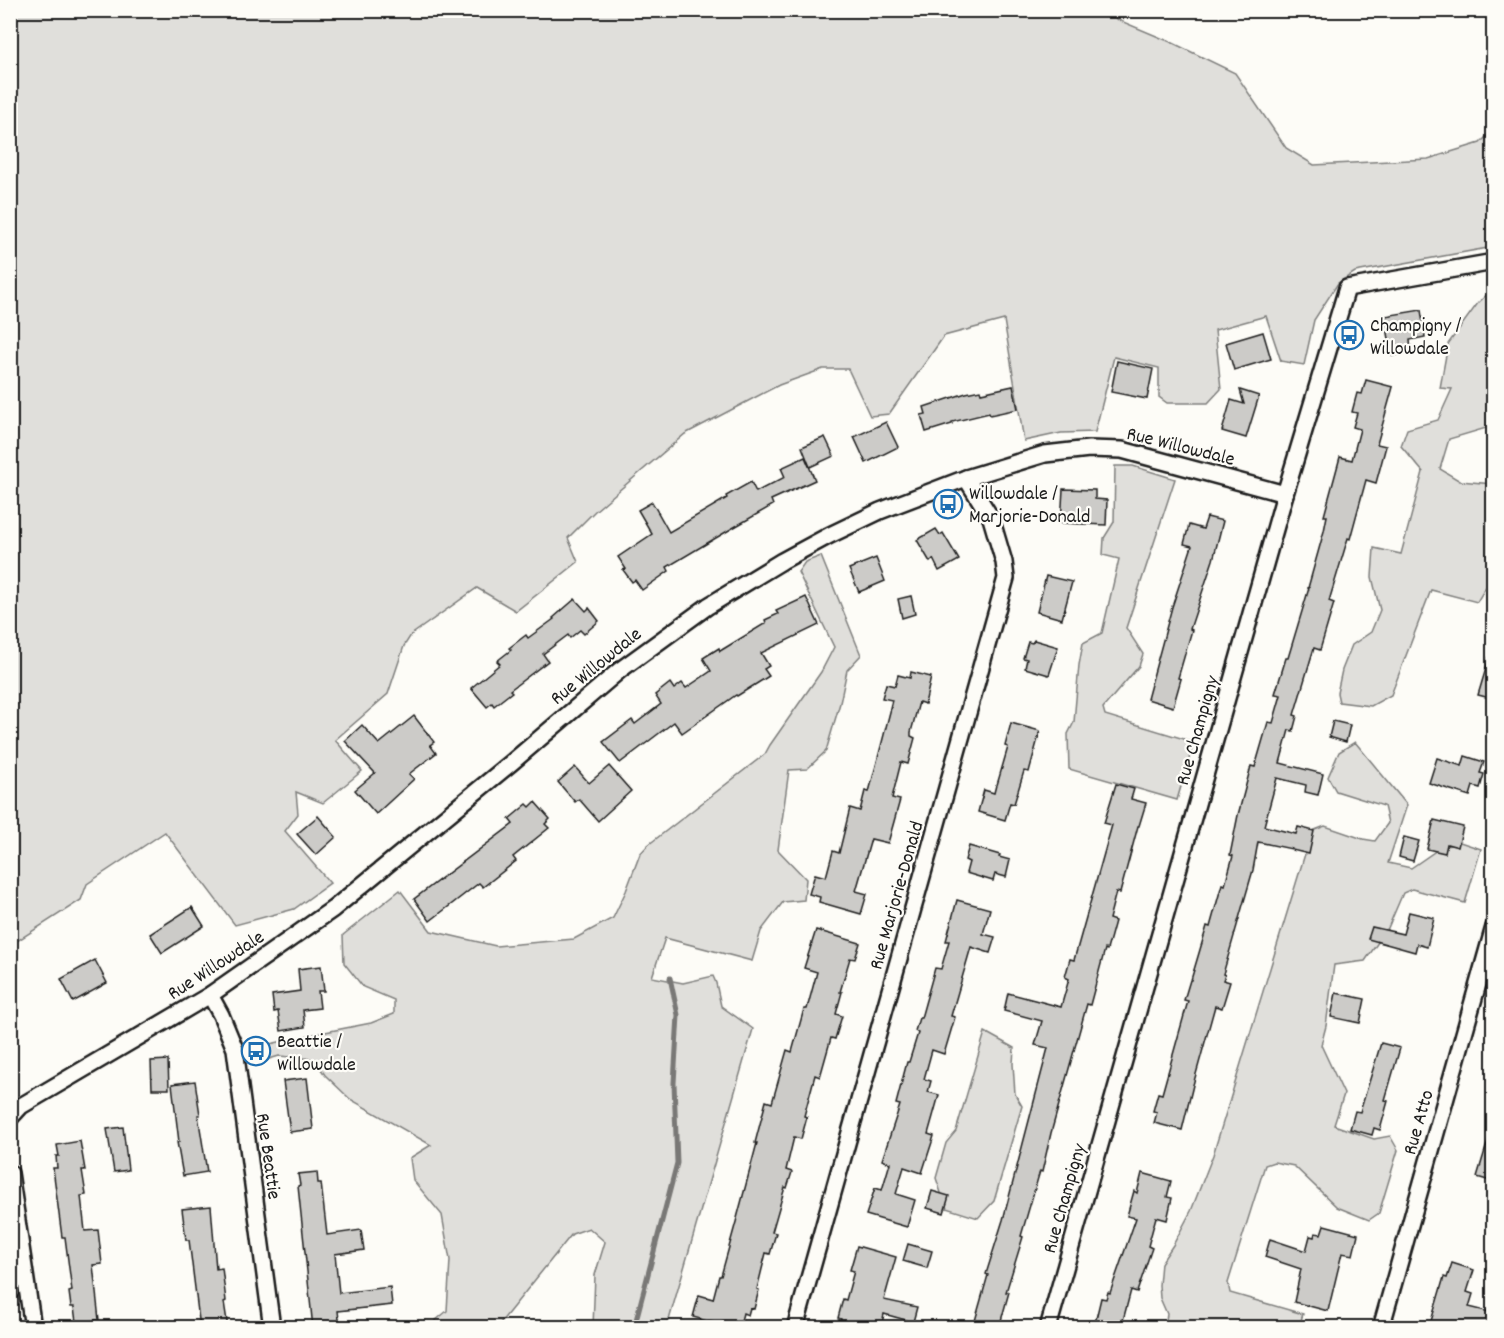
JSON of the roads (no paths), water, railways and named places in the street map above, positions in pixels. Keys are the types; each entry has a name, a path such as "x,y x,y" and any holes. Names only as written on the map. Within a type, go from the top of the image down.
{"street":[{"name":"Rue Champigny","path":"1048,1328 1285,494 1347,288 1494,262"},
{"name":"Rue Willowdale","path":"10,1118 21,1106 210,995 333,909 511,763 600,686 708,606 830,535 880,511 966,478 1045,454 1089,449 1122,450 1285,494"},
{"name":"Rue Marjorie-Donald","path":"795,1328 1006,578 1004,562 991,518 966,478"},
{"name":"Rue Atto","path":"1381,1328 1494,927"},
{"name":"Rue Beattie","path":"210,995 235,1049 272,1328"},
{"path":"10,1173 33,1328"}],"waterway":[{"path":"634,1328 677,1163 674,1083 678,1015 670,978"}],"place":[{"name":"Champigny / Willowdale","path":"1349,335"},
{"name":"Willowdale / Marjorie-Donald","path":"948,504"},
{"name":"Beattie / Willowdale","path":"256,1051"}]}
